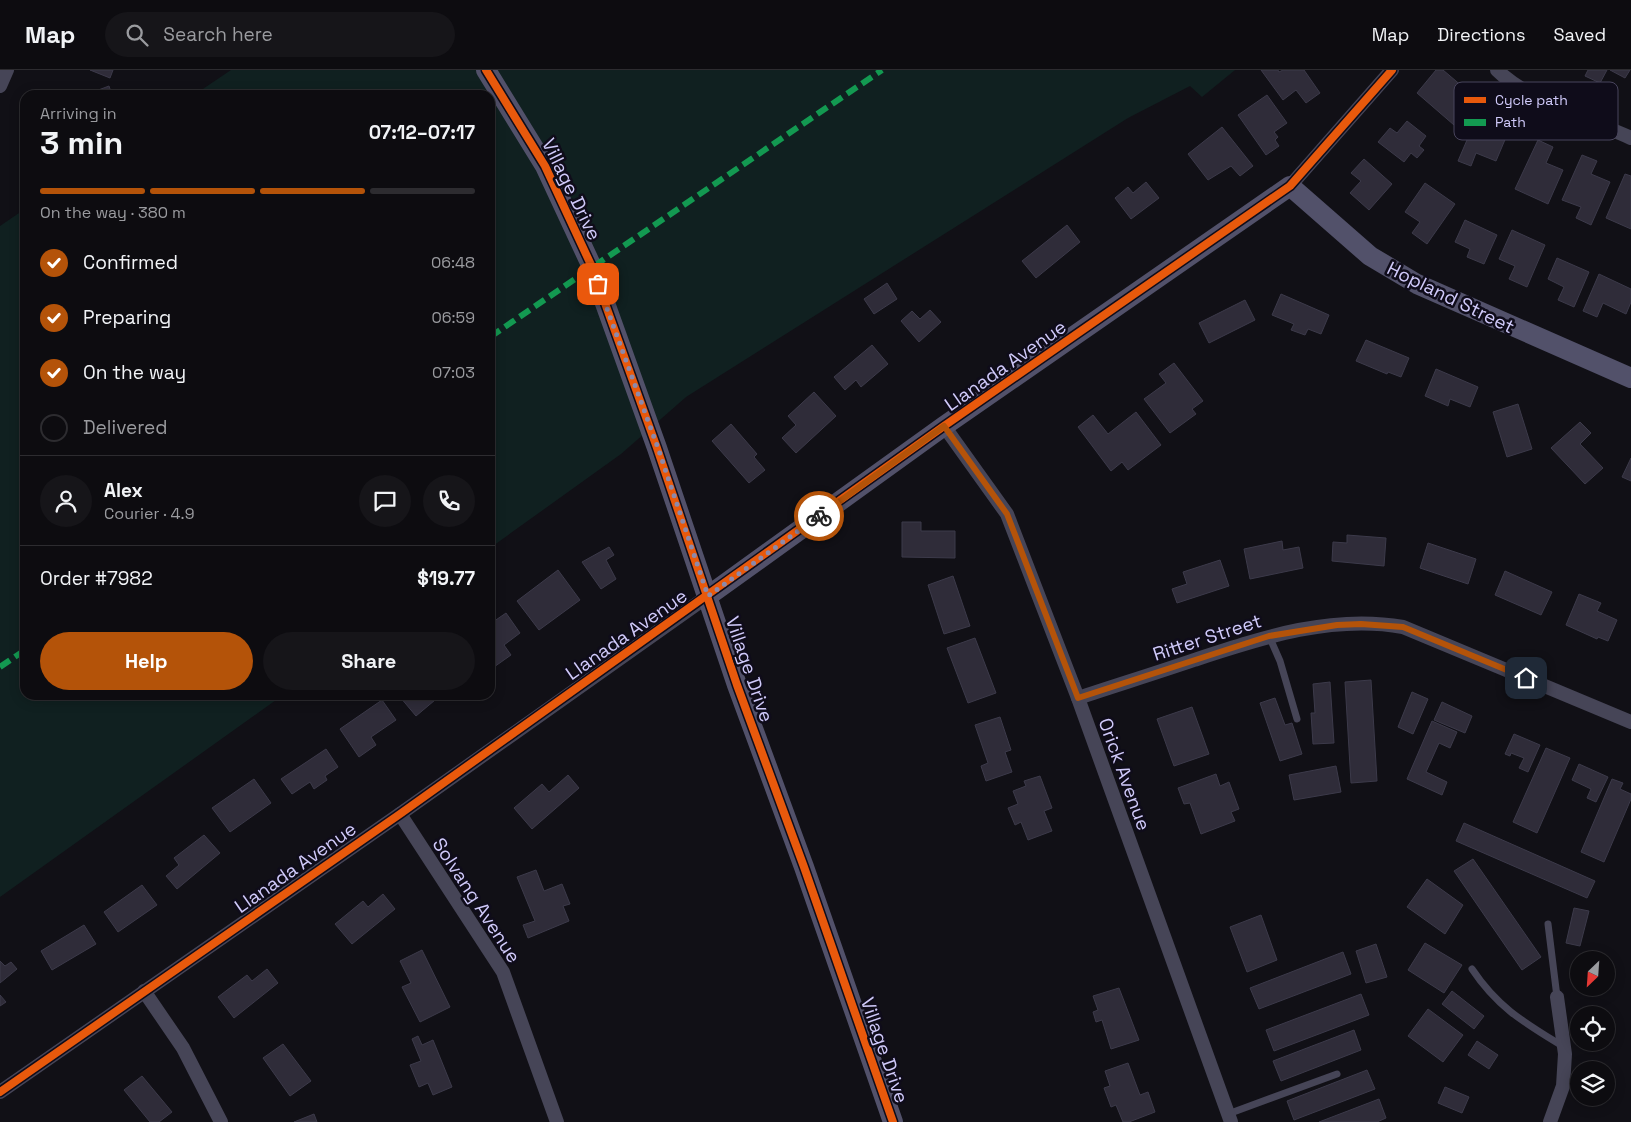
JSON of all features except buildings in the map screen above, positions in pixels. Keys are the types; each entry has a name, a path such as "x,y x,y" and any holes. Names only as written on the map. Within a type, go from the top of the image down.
{"main road":[{"name":"Village Drive","path":"486,70 545,166 592,267 658,448 737,685 804,867 892,1122"},
{"name":"Llanada Avenue","path":"708,596 944,426 1290,186"},
{"name":"Hopland Street","path":"1290,186 1370,256 1417,284 1631,378"}],"street":[{"path":"0,86 7,70"},
{"name":"Llanada Avenue","path":"1290,186 1392,70"},
{"path":"1497,70 1511,82"},
{"path":"1618,132 1631,138"},
{"name":"Orick Avenue","path":"944,426 1007,514 1078,698 1230,1118"},
{"name":"Llanada Avenue","path":"0,1092 400,814 708,596"},
{"name":"Ritter Street","path":"1078,698 1269,636 1337,625 1386,624 1403,627 1631,722"},
{"name":"Solvang Avenue","path":"400,814 503,972 557,1122"},
{"path":"144,991 182,1048 221,1122"},
{"path":"1550,1122 1563,1086 1564,1048 1557,997"}],"lane":[{"path":"1269,636 1280,661 1297,720"},
{"path":"1548,924 1557,997"},
{"path":"1472,969 1487,991 1520,1020 1564,1048"},
{"path":"1230,1118 1338,1074"}],"shaded area":[{"path":"231,70 1235,70 1202,97 1190,86 1128,118 686,397 621,454 495,544 495,90 201,90"},
{"path":"20,212 20,700 276,700 0,897 0,226"}],"marked path":[{"path":"495,334 882,70"},
{"path":"0,667 20,653"}],"cycle path":[{"path":"486,70 545,166 592,267 657,448 737,685 804,867 893,1122"},
{"path":"0,1092 400,814 944,426 1290,186 1392,70"}],"way so far":[{"path":"598,284 658,448 708,596 819,516"}],"route":[{"path":"819,516 944,426 1007,514 1078,698 1269,636 1337,625 1386,624 1403,627 1526,678"}]}
